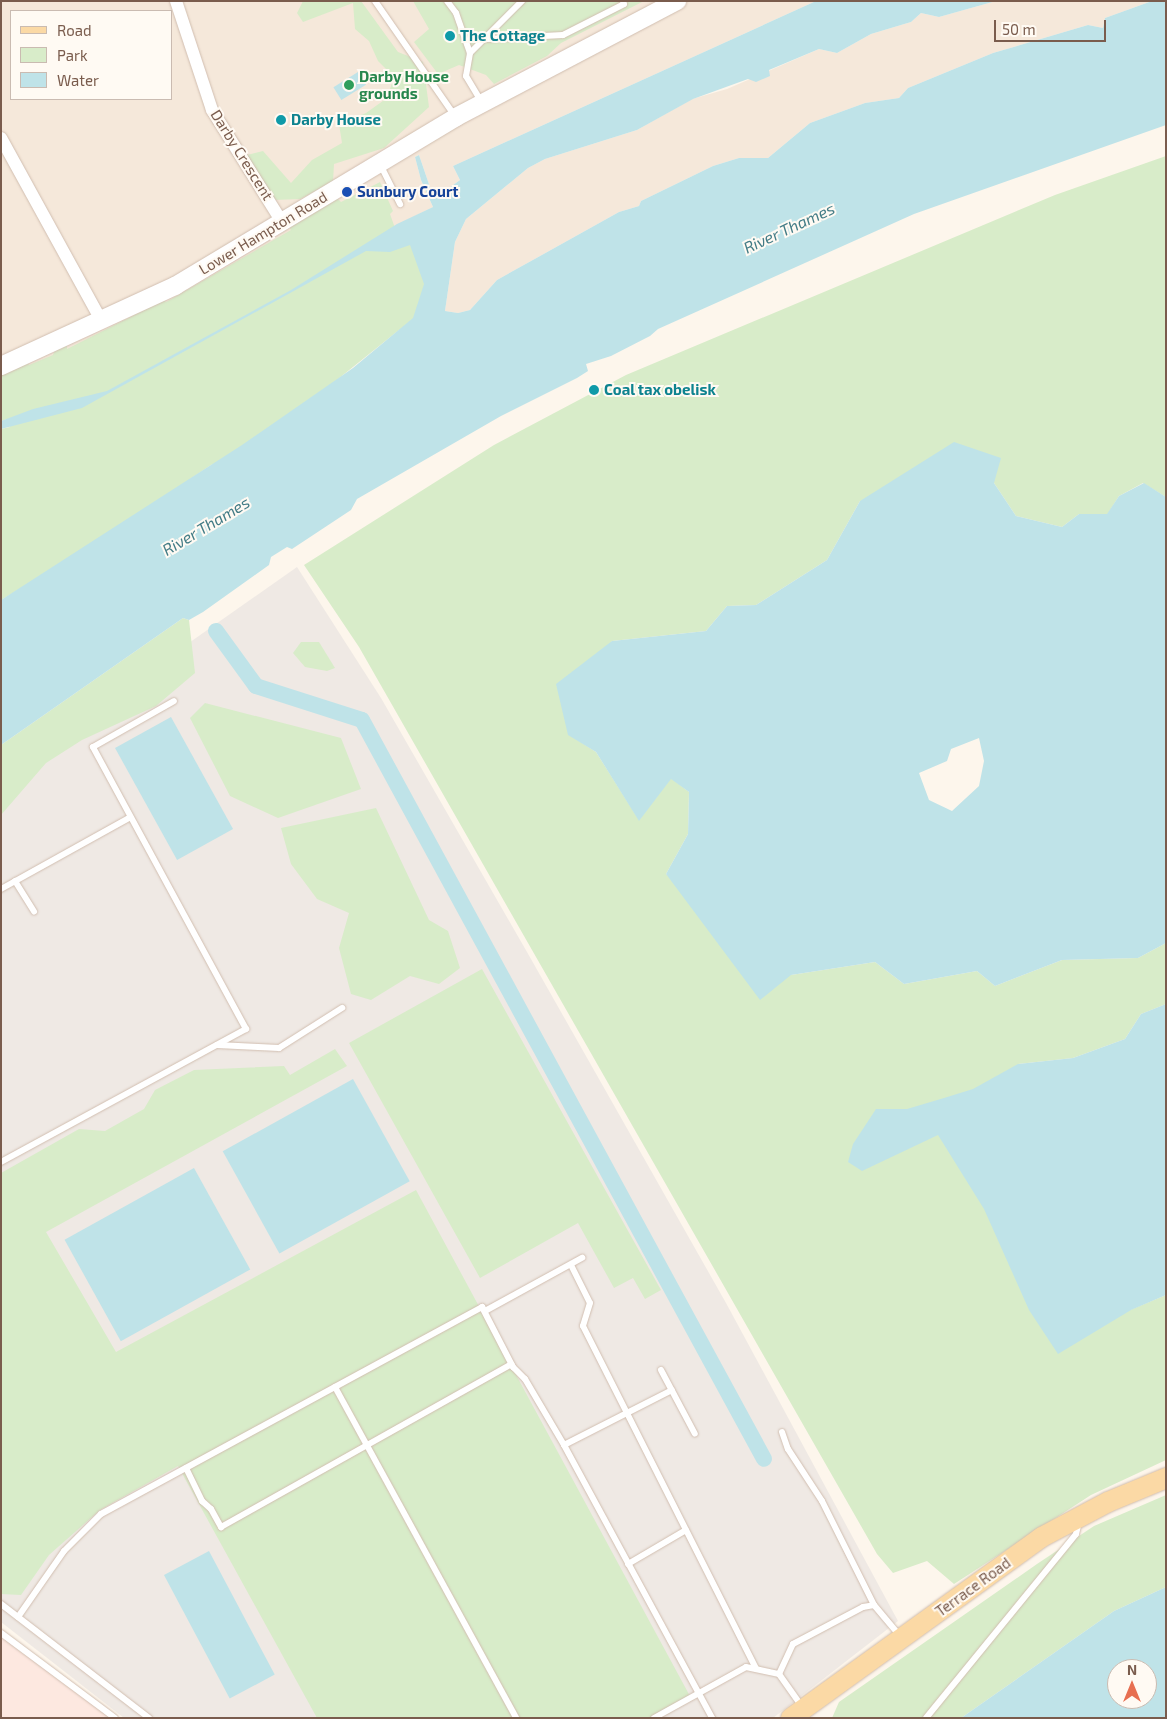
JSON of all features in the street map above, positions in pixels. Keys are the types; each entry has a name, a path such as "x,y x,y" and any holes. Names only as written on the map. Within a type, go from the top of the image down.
{"main road":[{"name":"Terrace Road","path":"798,1713 1042,1537 1080,1516 1166,1478"}],"street":[{"name":"Darby Crescent","path":"176,1 212,110 282,222"},
{"name":"Lower Hampton Road","path":"1,366 102,322 175,286 482,102 677,1"},
{"path":"1,138 102,322"}],"lane":[{"path":"375,1 456,117"},
{"path":"470,53 487,39 522,1"},
{"path":"448,2 456,13 470,53 466,76 482,102"},
{"path":"487,39 563,35 626,2"},
{"path":"379,163 400,204"},
{"path":"1,1162 246,1029 129,818 93,747 174,701"},
{"path":"1,889 129,818"},
{"path":"15,881 34,912"},
{"path":"216,1045 279,1048 342,1008"},
{"path":"485,1311 582,1258"},
{"path":"571,1265 590,1303 583,1326 756,1668"},
{"path":"18,1618 64,1551 101,1514 482,1307 511,1364 525,1379 564,1445 712,1718"},
{"path":"186,1468 202,1501 211,1509 221,1528 511,1364"},
{"path":"661,1370 695,1434"},
{"path":"335,1387 516,1718"},
{"path":"564,1445 672,1390"},
{"path":"782,1432 788,1449 822,1501 874,1605 902,1639"},
{"path":"926,1718 1076,1534 1080,1516"},
{"path":"628,1564 686,1530"},
{"path":"1,1604 150,1718"},
{"path":"779,1674 793,1644 863,1607 874,1605"},
{"path":"1,1633 115,1718"},
{"path":"654,1718 746,1667 779,1674 798,1713"}],"shaded area":[{"path":"1,1 816,1 453,166 460,180 434,199 419,155 415,157 421,180 433,207 33,409 1,421"},
{"path":"996,1 1152,1 1105,18 1103,28 1088,25 993,53 908,88 899,98 865,103 810,123 768,158 739,158 713,166 641,201 639,206 619,212 497,280 470,310 458,313 445,311 455,242 466,219 528,168 545,159 637,130 692,99 727,89 819,49 837,53 871,34 911,22 921,13 939,17"},
{"path":"297,567 381,698 527,952 726,1303 898,1621 773,1718 124,1718 1,1622 1,775"},
{"path":"1,1636 118,1718 1,1718"}],"green space":[{"path":"303,1 361,1 398,52 423,62 429,107 384,148 334,164 333,182 300,199 274,200 247,155 263,151 291,183 312,160 342,143 339,124 366,113 387,98 394,77 378,61 369,41 355,29 353,3 303,22 297,13"},
{"path":"413,1 644,1 561,43 547,56 494,84 486,75 459,65 438,74 414,42 429,29"},
{"path":"1166,156 1166,497 1143,483 1119,496 1107,515 1079,514 1062,527 1016,516 994,483 860,501 827,560 756,605 727,606 706,631 612,641 568,734 596,752 639,820 671,778 689,792 688,834 666,874 791,975 875,962 904,984 977,971 995,986 1062,960 1138,958 1166,943 1166,1004 1141,1014 1125,1039 1073,1058 1018,1064 1130,1310 1166,1295 1166,1460 1091,1495 954,1584 927,1561 893,1573 877,1554 359,647 304,565 494,445 626,375 1055,195"},
{"path":"380,182 393,211 390,214 395,228 440,239 426,332 399,330 252,448 211,465 190,479 187,490 1,600 1,429 10,427 7,419 1,421 1,368 27,359 29,365 53,355 56,347 67,346 67,349 164,300 166,302 291,230 287,223 334,195 341,202"},
{"path":"183,618 189,620 195,673 156,706 82,740 46,763 1,815 1,745"},
{"path":"301,642 319,642 335,668 327,671 305,667 293,653"},
{"path":"205,703 341,738 361,789 278,818 230,796 190,718"},
{"path":"376,808 429,920 448,931 460,968 439,984 410,976 371,1000 351,994 339,948 349,913 317,899 291,864 281,828"},
{"path":"482,969 661,1290 645,1299 633,1278 614,1288 578,1223 480,1278 349,1043"},
{"path":"335,1049 347,1066 46,1232 116,1352 416,1190 691,1698 653,1718 317,1718 178,1466 100,1510 49,1555 21,1595 1,1594 1,1173 79,1129 105,1131 144,1109 155,1090 194,1070 284,1066 290,1075"},
{"path":"1166,1495 1166,1587 1114,1611 961,1718 832,1718 839,1702 1037,1564 1094,1526"}],"water":[{"name":"River Thames","path":"816,1 996,1 939,17 921,13 911,22 871,34 837,53 819,49 769,70 770,76 756,82 748,79 693,99 637,130 545,159 528,168 466,219 455,242 445,311 458,313 470,310 497,280 619,212 639,206 641,201 713,166 739,158 768,158 810,123 865,103 899,98 908,88 993,53 1088,25 1103,28 1105,18 1152,1 1166,1 1166,125 914,214 658,329 650,336 611,356 586,364 588,371 577,378 501,416 357,499 351,510 292,549 287,547 271,557 269,565 203,612 189,620 183,618 1,745 1,600 242,445 353,368 413,318 424,284 410,245 390,252 366,251 82,408 1,429 1,421 33,409 107,391 291,290 397,224 433,207 421,180 415,157 419,155 434,199 460,180 453,166"},
{"name":"Darby House grounds","path":"358,72 366,85 341,100 333,87"},
{"path":"954,442 1001,458 994,483 1016,516 1062,527 1079,514 1107,514 1119,496 1144,483 1166,497 1166,943 1138,958 1062,960 995,986 977,971 904,984 875,962 791,975 760,1000 666,874 688,834 689,792 671,779 639,821 596,752 568,735 556,684 612,641 706,631 727,606 756,605 827,560 860,501","holes":["979,738 984,761 979,786 952,811 929,800 919,773 947,761 951,749"]},
{"path":"171,717 233,829 177,860 115,748"},
{"path":"1166,1004 1166,1295 1131,1310 1058,1354 1029,1310 984,1209 938,1135 862,1171 848,1162 853,1144 876,1109 907,1109 973,1089 1018,1064 1073,1058 1125,1039 1141,1014"},
{"path":"353,1079 410,1181 279,1254 223,1151"},
{"path":"194,1168 250,1269 121,1341 65,1240"},
{"path":"209,1551 275,1675 230,1699 164,1575"},
{"path":"1166,1587 1166,1718 961,1718 1114,1611"}],"waterway":[{"path":"216,631 256,686 362,720 764,1459"}],"place":[{"name":"The Cottage","path":"450,36"},
{"name":"Darby House grounds","path":"349,85"},
{"name":"Darby House","path":"281,120"},
{"name":"Sunbury Court","path":"347,192"},
{"name":"Coal tax obelisk","path":"594,390"}]}
